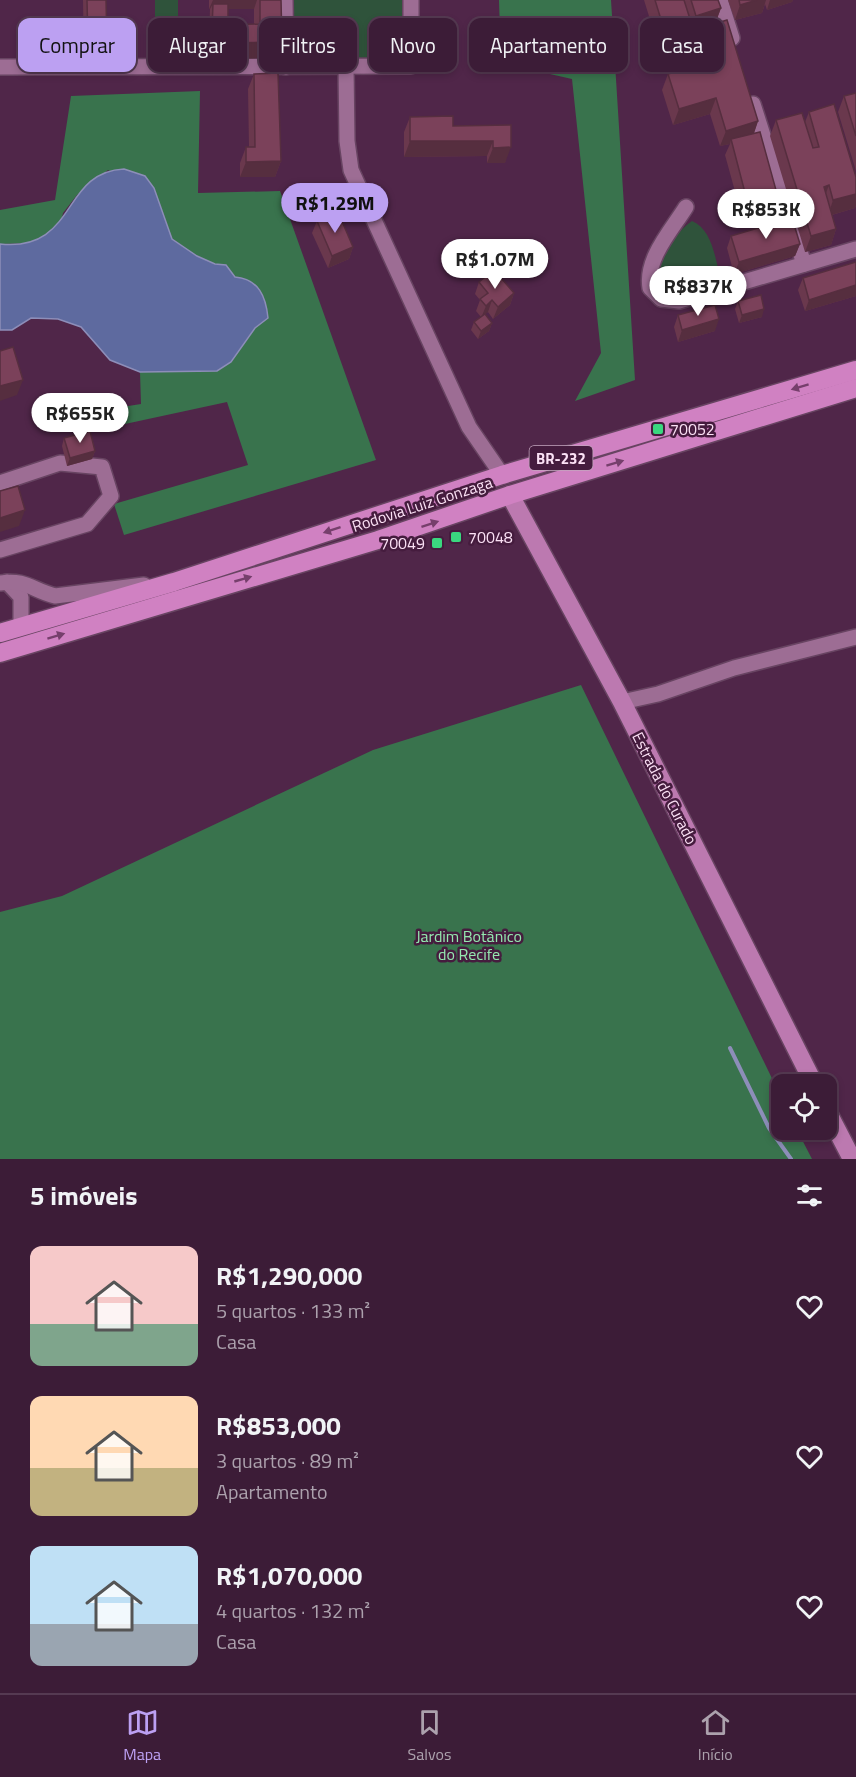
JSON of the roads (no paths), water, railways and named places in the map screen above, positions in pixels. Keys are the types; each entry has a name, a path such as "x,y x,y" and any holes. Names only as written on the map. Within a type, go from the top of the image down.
{"highway":[{"name":"Rodovia Luiz Gonzaga","path":"0,633 174,582 502,476 856,370"},
{"name":"Rodovia Luiz Gonzaga","path":"0,653 378,540 510,495 856,388"}],"main road":[{"name":"Estrada do Curado","path":"510,495 622,702 809,1074"},
{"path":"837,1130 852,1159"}],"lane":[{"path":"285,0 285,18"},
{"path":"357,67 411,66 411,0"},
{"path":"720,0 737,55"},
{"path":"0,67 259,67"},
{"path":"346,72 347,141 351,170 469,427 502,476"},
{"path":"748,88 804,264"},
{"path":"686,207 652,262 648,278 650,288 661,298 679,301 856,249"},
{"path":"0,483 60,464 102,467 111,496 87,524 0,550"},
{"path":"3,582 25,582 43,593 61,596 174,582"},
{"path":"3,582 21,597 21,627"},
{"path":"622,702 658,694 734,668 856,637"}],"water":[{"path":"124,169 145,176 154,188 172,239 197,256 215,264 226,265 235,277 250,281 263,296 268,318 255,328 231,362 217,371 140,372 110,360 81,327 58,319 31,318 12,330 0,330 0,244 25,243 43,236 57,225 89,183 103,173"}],"waterway":[{"path":"730,1048 769,1128 791,1159"}],"place":[{"name":"70052","path":"658,429"},
{"name":"70048","path":"456,537"},
{"name":"70049","path":"437,543"}],"park label":[{"name":"Jardim Botânico do Recife","path":"469,945"}]}
